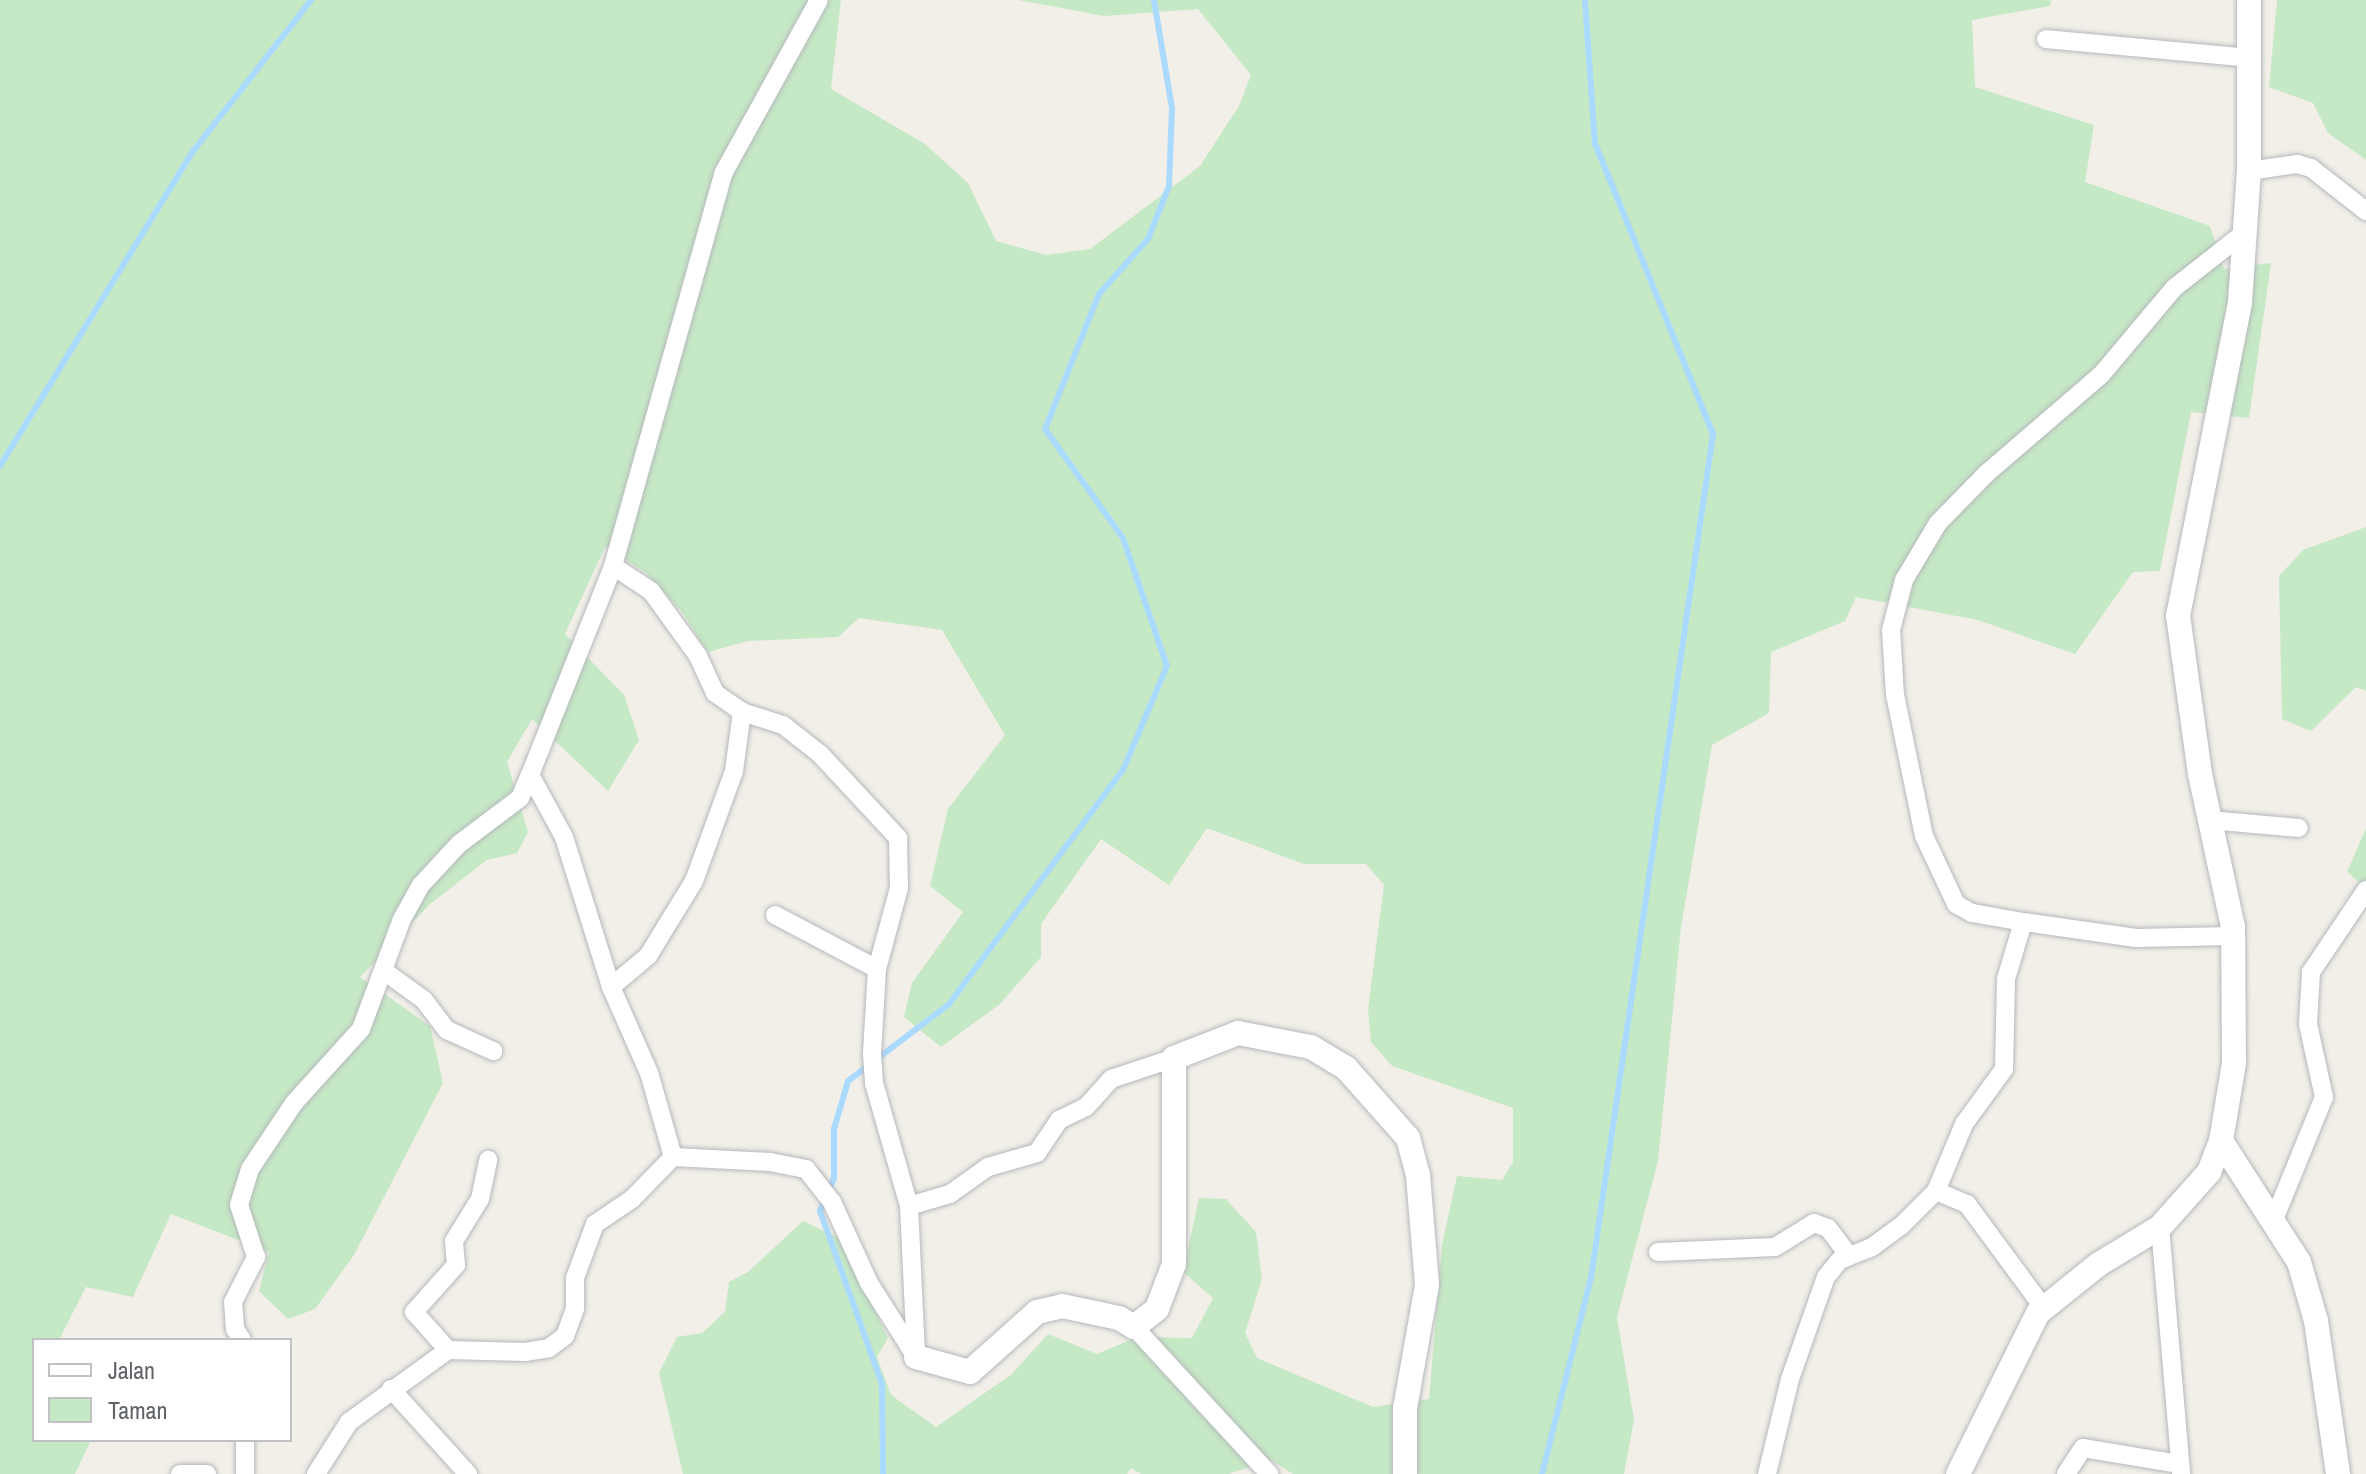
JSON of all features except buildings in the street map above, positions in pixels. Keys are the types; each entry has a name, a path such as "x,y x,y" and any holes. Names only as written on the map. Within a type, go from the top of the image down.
{"street":[{"path":"241,1338 235,1329 233,1302 256,1257 239,1205 242,1186 294,1103 361,1029 421,885 459,844 520,798 613,566 724,172 819,0"},
{"path":"1958,1474 2043,1307 2160,1227 2209,1172 2221,1141 2234,1063 2233,936 2210,820 2178,616 2240,302 2249,171 2249,0"},
{"path":"2046,39 2251,58"},
{"path":"2249,171 2297,164 2311,168 2366,211"},
{"path":"2233,936 2136,938 1972,913 1956,904 1924,836 1895,695 1891,630 1904,580 1938,523 2101,375 2174,288 2244,233"},
{"path":"613,566 651,591 698,656 715,693 742,712 783,725 820,754 898,838 899,888 877,969 872,1054 874,1083 909,1206 916,1357"},
{"path":"611,987 648,956 694,881 734,771 742,712"},
{"path":"530,775 564,837 611,987 649,1073 673,1157"},
{"path":"2210,820 2299,828"},
{"path":"2273,1222 2324,1097 2308,1024 2311,972 2366,890"},
{"path":"775,915 877,969"},
{"path":"1767,1474 1793,1369 1826,1277 1849,1256 1892,1233 1936,1191 1964,1124 2004,1069 2006,979 2023,922"},
{"path":"384,971 424,1000 447,1030 493,1051"},
{"path":"909,1206 950,1194 988,1167 1037,1153 1059,1120 1086,1107 1111,1079 1238,1033 1311,1047 1346,1068 1408,1138 1418,1175 1427,1285 1405,1409 1405,1474"},
{"path":"1134,1327 1157,1309 1174,1264 1174,1058"},
{"path":"2221,1141 2299,1262 2316,1321 2338,1474"},
{"path":"673,1157 806,1169 828,1195 869,1283 916,1357 970,1372 1037,1312 1062,1306 1119,1318 1134,1327 1269,1474"},
{"path":"316,1474 349,1422 448,1350 525,1352 549,1348 565,1336 575,1308 575,1278 595,1224 632,1199 673,1157"},
{"path":"448,1350 414,1312 456,1265 454,1241 480,1199 488,1160"},
{"path":"1936,1191 1967,1204 2043,1307"},
{"path":"1658,1252 1775,1247 1814,1223 1828,1228 1849,1256"},
{"path":"2066,1474 2083,1448 2174,1465 2160,1227"},
{"path":"391,1389 468,1474"},
{"path":"245,1442 245,1474"},
{"path":"180,1474 207,1474"}],"green space":[{"path":"0,0 841,0 831,89 925,144 968,183 996,241 1046,255 1090,249 1200,166 1239,106 1251,75 1198,9 1104,16 1019,0 2051,0 2050,6 1972,20 1975,87 2094,125 2085,182 2210,226 2224,269 2271,263 2249,418 2191,412 2160,571 2133,572 2075,654 1978,620 1856,597 1845,621 1771,652 1769,713 1712,745 1681,927 1658,1161 1617,1317 1634,1420 1624,1474 1293,1474 1271,1460 1228,1474 1141,1474 1131,1468 1127,1474 683,1474 659,1373 677,1337 702,1333 725,1312 729,1282 748,1272 803,1221 839,1238 888,1338 877,1357 891,1395 936,1427 1012,1374 1048,1334 1097,1354 1137,1337 1192,1338 1213,1298 1183,1272 1199,1198 1226,1199 1256,1232 1262,1279 1245,1333 1257,1358 1373,1407 1429,1399 1442,1245 1457,1176 1502,1180 1513,1162 1513,1108 1392,1066 1371,1042 1368,1009 1384,885 1366,864 1304,864 1207,828 1169,885 1101,839 1041,924 1041,957 1000,1004 941,1047 904,1017 912,983 963,912 930,886 948,809 1005,735 942,630 859,618 838,637 748,641 708,652 682,612 645,572 605,547 565,634 624,695 639,740 608,791 532,719 507,762 528,832 517,853 487,860 430,904 360,977 430,1026 443,1083 354,1255 315,1309 288,1319 259,1291 269,1252 171,1214 133,1297 86,1287 60,1338 32,1338 32,1442 90,1442 75,1474 0,1474"},
{"path":"2277,0 2366,0 2366,160 2328,133 2313,103 2269,87"},
{"path":"2366,527 2366,691 2356,687 2311,731 2282,719 2279,576 2303,550"},
{"path":"2366,828 2366,888 2347,872"}],"waterway":[{"path":"0,466 194,150 311,0"},
{"path":"883,1474 882,1384 820,1211 834,1178 834,1129 848,1081 949,1004 1123,770 1167,666 1123,538 1045,429 1099,294 1148,239 1169,186 1172,108 1154,0"},
{"path":"1542,1474 1591,1278 1713,434 1595,144 1585,0"}]}
